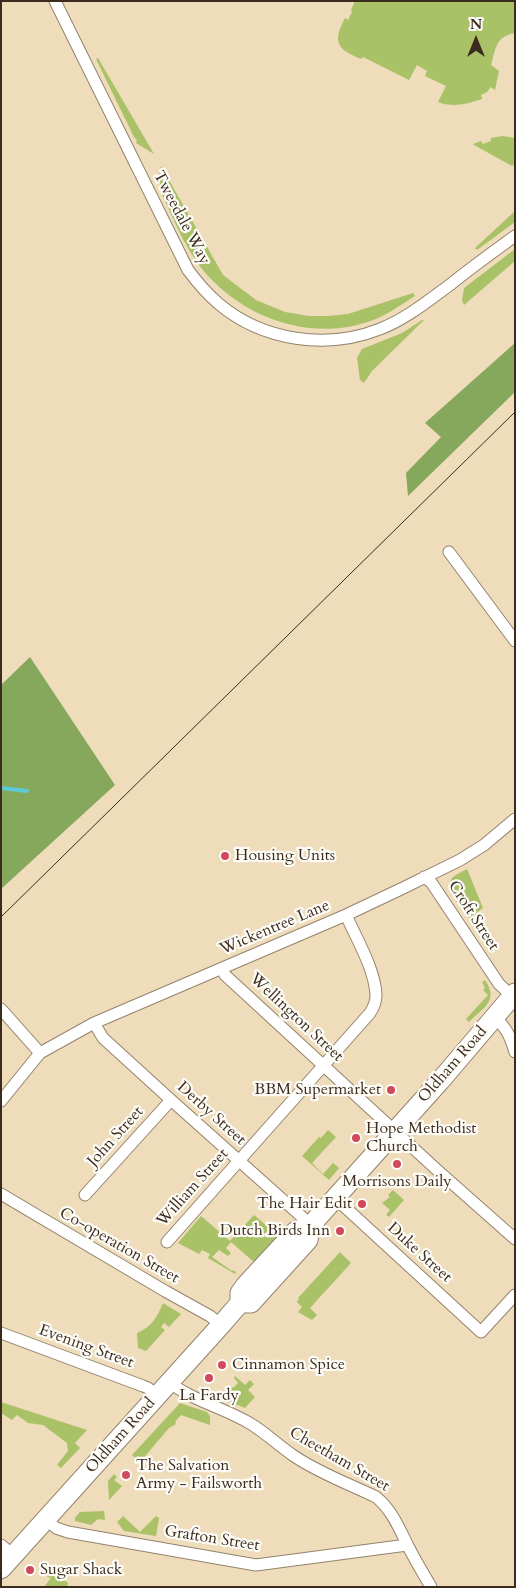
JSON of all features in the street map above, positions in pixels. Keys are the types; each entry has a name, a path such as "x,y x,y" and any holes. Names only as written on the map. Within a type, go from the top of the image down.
{"highway":[{"name":"Oldham Road","path":"5,1556 46,1520 240,1303 251,1303 308,1240 311,1225 440,1081 513,995"}],"street":[{"name":"Tweedale Way","path":"55,1 188,270 219,304 247,323 261,330 304,340 324,341 380,329 410,313 515,236"},
{"path":"449,552 515,641"},
{"name":"Wickentree Lane","path":"40,1053 94,1023 346,915 460,860 484,845 515,819"},
{"name":"Croft Street","path":"424,877 431,882 498,984 513,995"},
{"name":"William Street","path":"167,1242 324,1066 370,1013 375,1004 374,982 346,915"},
{"name":"Wellington Street","path":"222,968 225,975 515,1239"},
{"path":"1,1009 40,1053 1,1101"},
{"path":"494,1017 510,1035 515,1052"},
{"name":"Derby Street","path":"94,1023 104,1038 311,1225"},
{"name":"John Street","path":"85,1195 171,1100"},
{"name":"Co-operation Street","path":"1,1194 206,1314 221,1325"},
{"name":"Duke Street","path":"335,1198 482,1332 515,1295"},
{"name":"Evening Street","path":"1,1333 148,1388 163,1389"},
{"name":"Cheetham Street","path":"163,1389 180,1391 225,1410 252,1424 309,1465 376,1497 384,1504 395,1520 431,1587"},
{"name":"Grafton Street","path":"46,1520 56,1528 68,1532 256,1564 407,1545"}],"green space":[{"path":"355,1 515,1 515,33 504,37 497,44 491,65 499,71 495,90 491,87 481,95 482,99 460,105 444,104 438,102 446,86 425,76 427,71 417,65 409,80 363,57 361,59 347,52 339,44 338,39 341,26 345,18 348,20"},
{"path":"98,58 154,154 136,143 137,140 96,59"},
{"path":"502,136 515,138 515,164 512,166 473,144 481,141 483,144 491,141 491,138"},
{"path":"161,166 223,275 256,300 285,312 309,316 327,316 348,314 413,293 415,296 376,319 352,326 328,329 281,322 259,313 219,287 196,260 174,222 161,192 160,183 157,182"},
{"path":"515,211 515,222 477,250 475,248"},
{"path":"515,249 515,261 464,305 462,300 464,288"},
{"path":"424,320 372,371 364,383 360,380 357,358 362,349 402,333"},
{"path":"515,343 515,392 408,496 406,473 441,437 425,423"},
{"path":"30,657 115,785 1,889 1,685"},
{"path":"467,869 483,908 469,918 450,887 453,877"},
{"path":"485,980 491,993 490,999 484,1008 469,1022 466,1019 488,995 483,990 485,988 482,982"},
{"path":"328,1130 336,1137 312,1163 323,1174 333,1163 339,1168 329,1180 302,1156"},
{"path":"393,1190 404,1200 389,1217 386,1215 390,1210 382,1203 390,1197 388,1195"},
{"path":"254,1215 279,1236 255,1263 231,1242 226,1248 231,1253 228,1256 219,1250 212,1257 236,1272 235,1274 208,1258 210,1254 202,1250 199,1254 178,1243 201,1216 230,1241"},
{"path":"340,1252 351,1263 310,1308 317,1315 312,1320 298,1312 302,1307 297,1302 298,1298"},
{"path":"163,1303 181,1314 169,1327 164,1323 161,1327 165,1330 146,1351 138,1348 137,1333 147,1328 159,1313"},
{"path":"235,1376 245,1385 250,1380 254,1384 248,1390 255,1397 245,1408 217,1397 220,1393 223,1395 231,1386 233,1388 238,1383 234,1378"},
{"path":"1,1402 87,1430 75,1443 80,1448 61,1468 57,1465 68,1451 67,1443 43,1425 28,1423 17,1415 12,1420 1,1413"},
{"path":"180,1403 207,1412 210,1416 210,1425 181,1415 175,1422 176,1424 169,1428 140,1462 132,1455"},
{"path":"114,1474 117,1477 114,1480 122,1486 109,1500 108,1481"},
{"path":"104,1511 105,1520 98,1519 91,1525 75,1521 80,1512"},
{"path":"123,1516 140,1532 156,1516 159,1518 156,1536 124,1531 117,1522"},
{"path":"52,1571 68,1583 67,1587 44,1587 51,1578 47,1577"}],"waterway":[{"path":"1,788 27,791"}],"tram line":[{"path":"1,917 515,412"}],"place":[{"name":"Housing Units","path":"225,856"},
{"name":"BBM Supermarket","path":"391,1090"},
{"name":"Hope Methodist Church","path":"356,1138"},
{"name":"Morrisons Daily","path":"397,1164"},
{"name":"The Hair Edit","path":"362,1204"},
{"name":"Dutch Birds Inn","path":"340,1231"},
{"name":"Cinnamon Spice","path":"222,1365"},
{"name":"La Fardy","path":"209,1378"},
{"name":"The Salvation Army - Failsworth","path":"126,1475"},
{"name":"Sugar Shack","path":"30,1570"}]}
